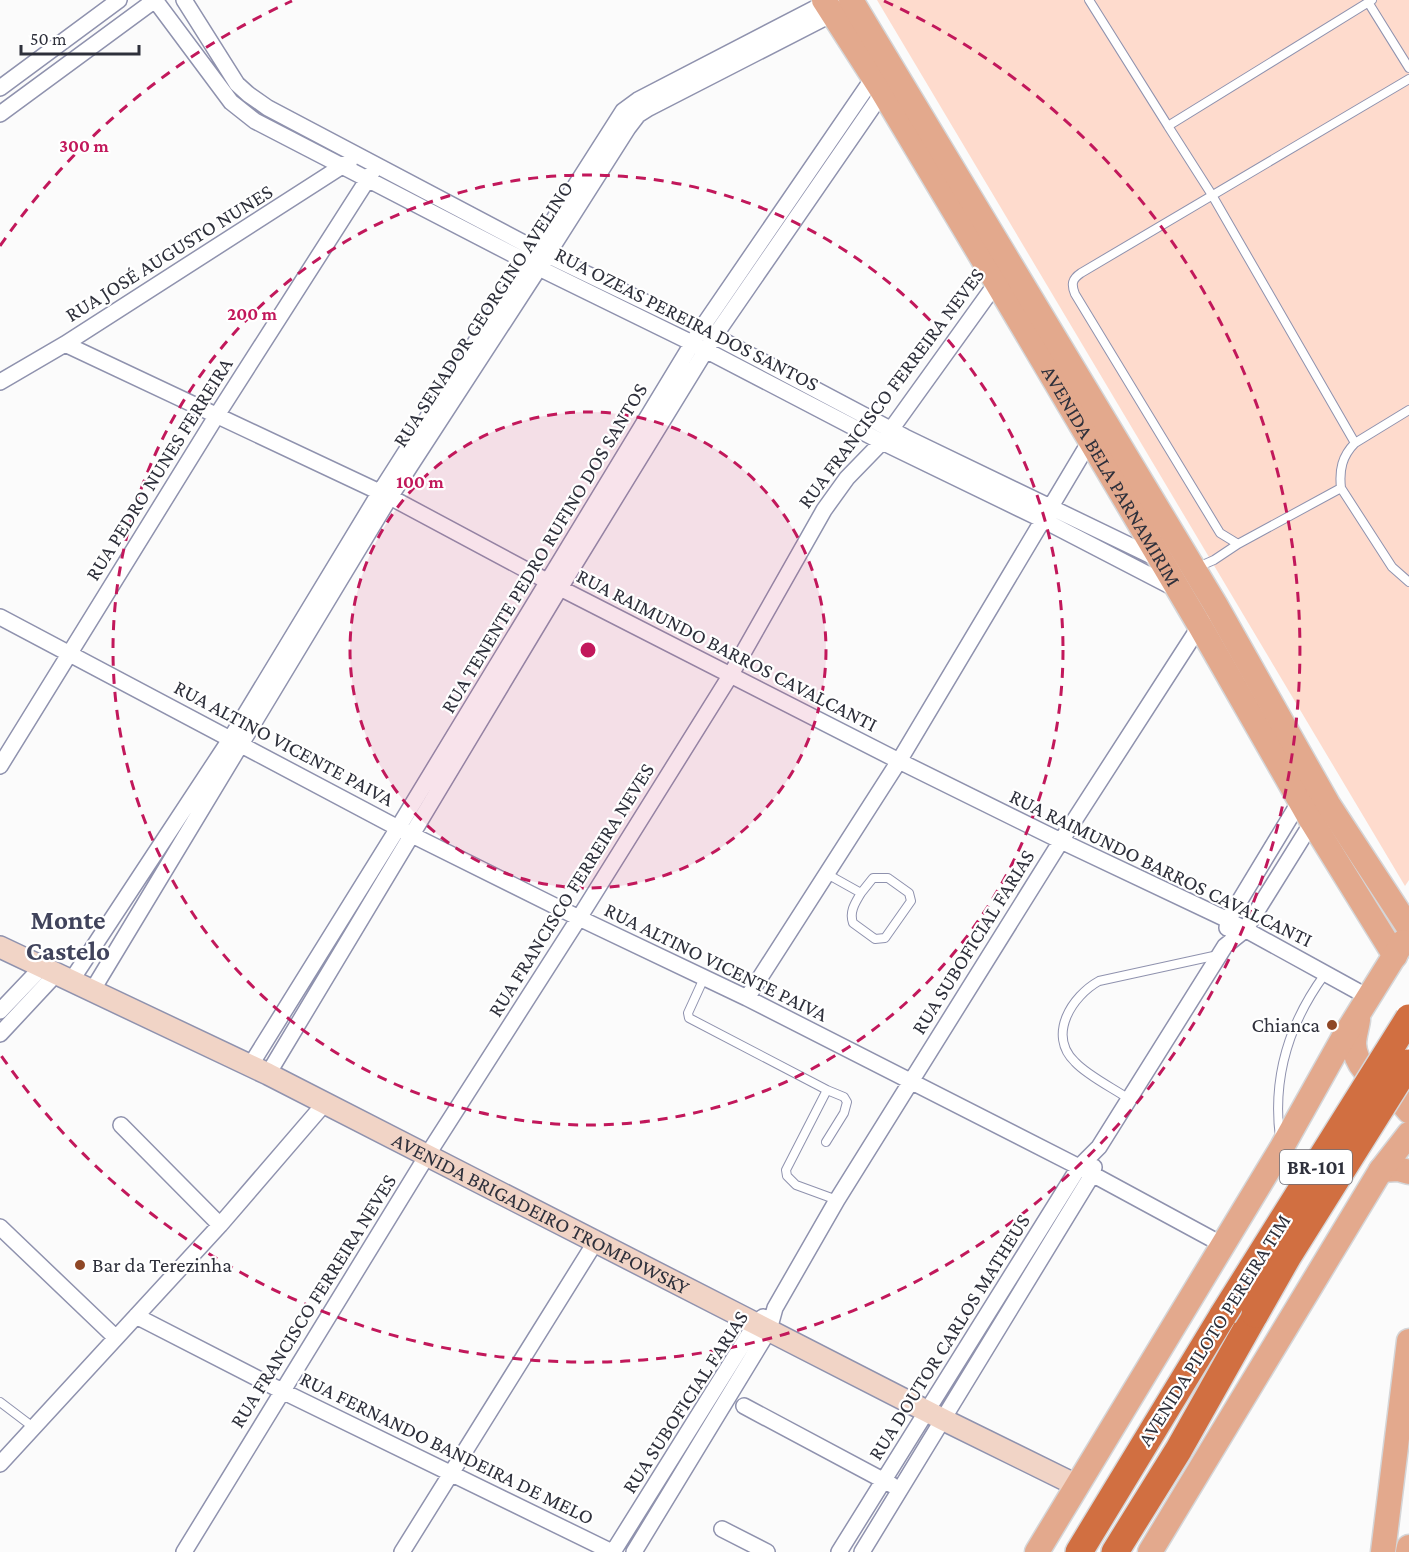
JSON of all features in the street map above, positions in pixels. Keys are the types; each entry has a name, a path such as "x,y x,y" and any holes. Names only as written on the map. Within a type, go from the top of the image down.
{"highway":[{"name":"AVENIDA PILOTO PEREIRA TIM","path":"1079,1552 1222,1315 1409,1018"},
{"name":"AVENIDA PILOTO PEREIRA TIM","path":"1119,1549 1179,1449 1288,1256 1409,1063"}],"main road":[{"name":"AVENIDA BELA PARNAMIRIM","path":"836,3 1011,262 1103,420 1215,604 1395,956"},
{"name":"AVENIDA BELA PARNAMIRIM","path":"888,81 997,283 1200,626 1314,801 1409,930"},
{"path":"1037,1552 1281,1149 1409,930"},
{"path":"1364,1005 1354,1042 1357,1058 1365,1071 1398,1088 1409,1111"},
{"path":"1150,1552 1381,1170 1409,1134"},
{"path":"1381,1170 1398,1169 1409,1172"},
{"path":"1383,1552 1409,1341"},
{"path":"1408,1552 1409,1547"}],"street":[{"path":"0,88 119,0"},
{"path":"0,114 155,0"},
{"name":"RUA OZEAS PEREIRA DOS SANTOS","path":"155,0 231,102 255,121 456,225 537,259 703,340 1179,590"},
{"name":"RUA OZEAS PEREIRA DOS SANTOS","path":"184,0 237,84 248,94 268,108 465,212 537,259"},
{"name":"RUA SENADOR GEORGINO AVELINO","path":"92,991 236,741 385,495 537,259 623,111 638,100 836,3"},
{"path":"213,78 228,70"},
{"name":"RUA TENENTE PEDRO RUFINO DOS SANTOS","path":"259,1070 703,340 888,81"},
{"path":"255,121 268,108"},
{"name":"RUA JOSÉ AUGUSTO NUNES","path":"0,382 65,344 345,166 357,156"},
{"name":"RUA PEDRO NUNES FERREIRA","path":"0,766 217,415 377,166"},
{"path":"456,225 465,212"},
{"name":"RUA FRANCISCO FERREIRA NEVES","path":"184,1552 428,1154 730,676 824,510 847,478 887,436 1011,262"},
{"name":"RUA RAIMUNDO BARROS CAVALCANTI","path":"65,344 385,495 730,676 1061,842 1228,920 1324,974 1364,1005"},
{"path":"747,998 899,761 1103,420"},
{"name":"RUA OZEAS PEREIRA DOS SANTOS","path":"887,436 1051,507 1160,560"},
{"name":"RUA SUBOFICIAL FARIAS","path":"613,1552 775,1308 837,1200 1061,842 1215,604"},
{"name":"RUA ALTINO VICENTE PAIVA","path":"0,616 405,831 579,918 747,998 1085,1171 1223,1245"},
{"name":"RUA SENADOR GEORGINO AVELINO","path":"0,1034 56,974 236,741"},
{"name":"RUA DOUTOR CARLOS MATHEUS","path":"1223,950 1228,920 1314,801"},
{"name":"RUA DOUTOR CARLOS MATHEUS","path":"862,1552 901,1489 936,1416 1129,1099 1223,950 1245,930 1314,801"},
{"name":"AVENIDA BRIGADEIRO TROMPOWSKY","path":"0,947 259,1070 428,1154 936,1416 1078,1486"},
{"name":"RUA SENADOR GEORGINO AVELINO","path":"0,1011 56,974"},
{"path":"0,1464 220,1225 325,1103"},
{"path":"121,1125 220,1225"},
{"path":"0,1227 115,1337"},
{"path":"402,1552 596,1241"},
{"name":"RUA FERNANDO BANDEIRA DE MELO","path":"136,1316 282,1391 613,1552"},
{"name":"RUA SUBOFICIAL FARIAS","path":"634,1552 762,1327"},
{"path":"744,1406 901,1489"},
{"name":"RUA DOUTOR CARLOS MATHEUS","path":"839,1552 884,1480 936,1416"},
{"path":"722,1529 767,1552"}],"lane":[{"path":"1089,0 1212,195 1355,442"},
{"path":"1168,126 1370,1 1409,68"},
{"path":"1238,544 1220,533 1072,287 1074,278 1409,79"},
{"path":"1409,410 1355,442 1343,459 1340,477 1341,488 1392,567 1409,582"},
{"path":"1194,569 1341,488"},
{"path":"827,874 861,893"},
{"path":"883,877 909,893 911,901 885,938 875,939 853,923 853,908 861,893 873,878 883,877"},
{"path":"1129,1099 1076,1063 1068,1053 1063,1041 1063,1028 1074,1001 1085,989 1099,981 1223,950"},
{"path":"1281,1149 1277,1096 1285,1053 1296,1019 1324,974"},
{"path":"704,978 688,1013 689,1018 844,1097 847,1102 844,1113 826,1142"},
{"path":"828,1090 786,1170 787,1176 796,1185 837,1200"},
{"path":"0,1402 33,1427"}],"shaded area":[{"path":"877,0 1409,0 1409,880 1405,886"}],"place":[{"name":"Chianca","path":"1332,1025"},
{"name":"Bar da Terezinha","path":"80,1265"}],"district":[{"name":"Monte Castelo","path":"68,936"}]}
